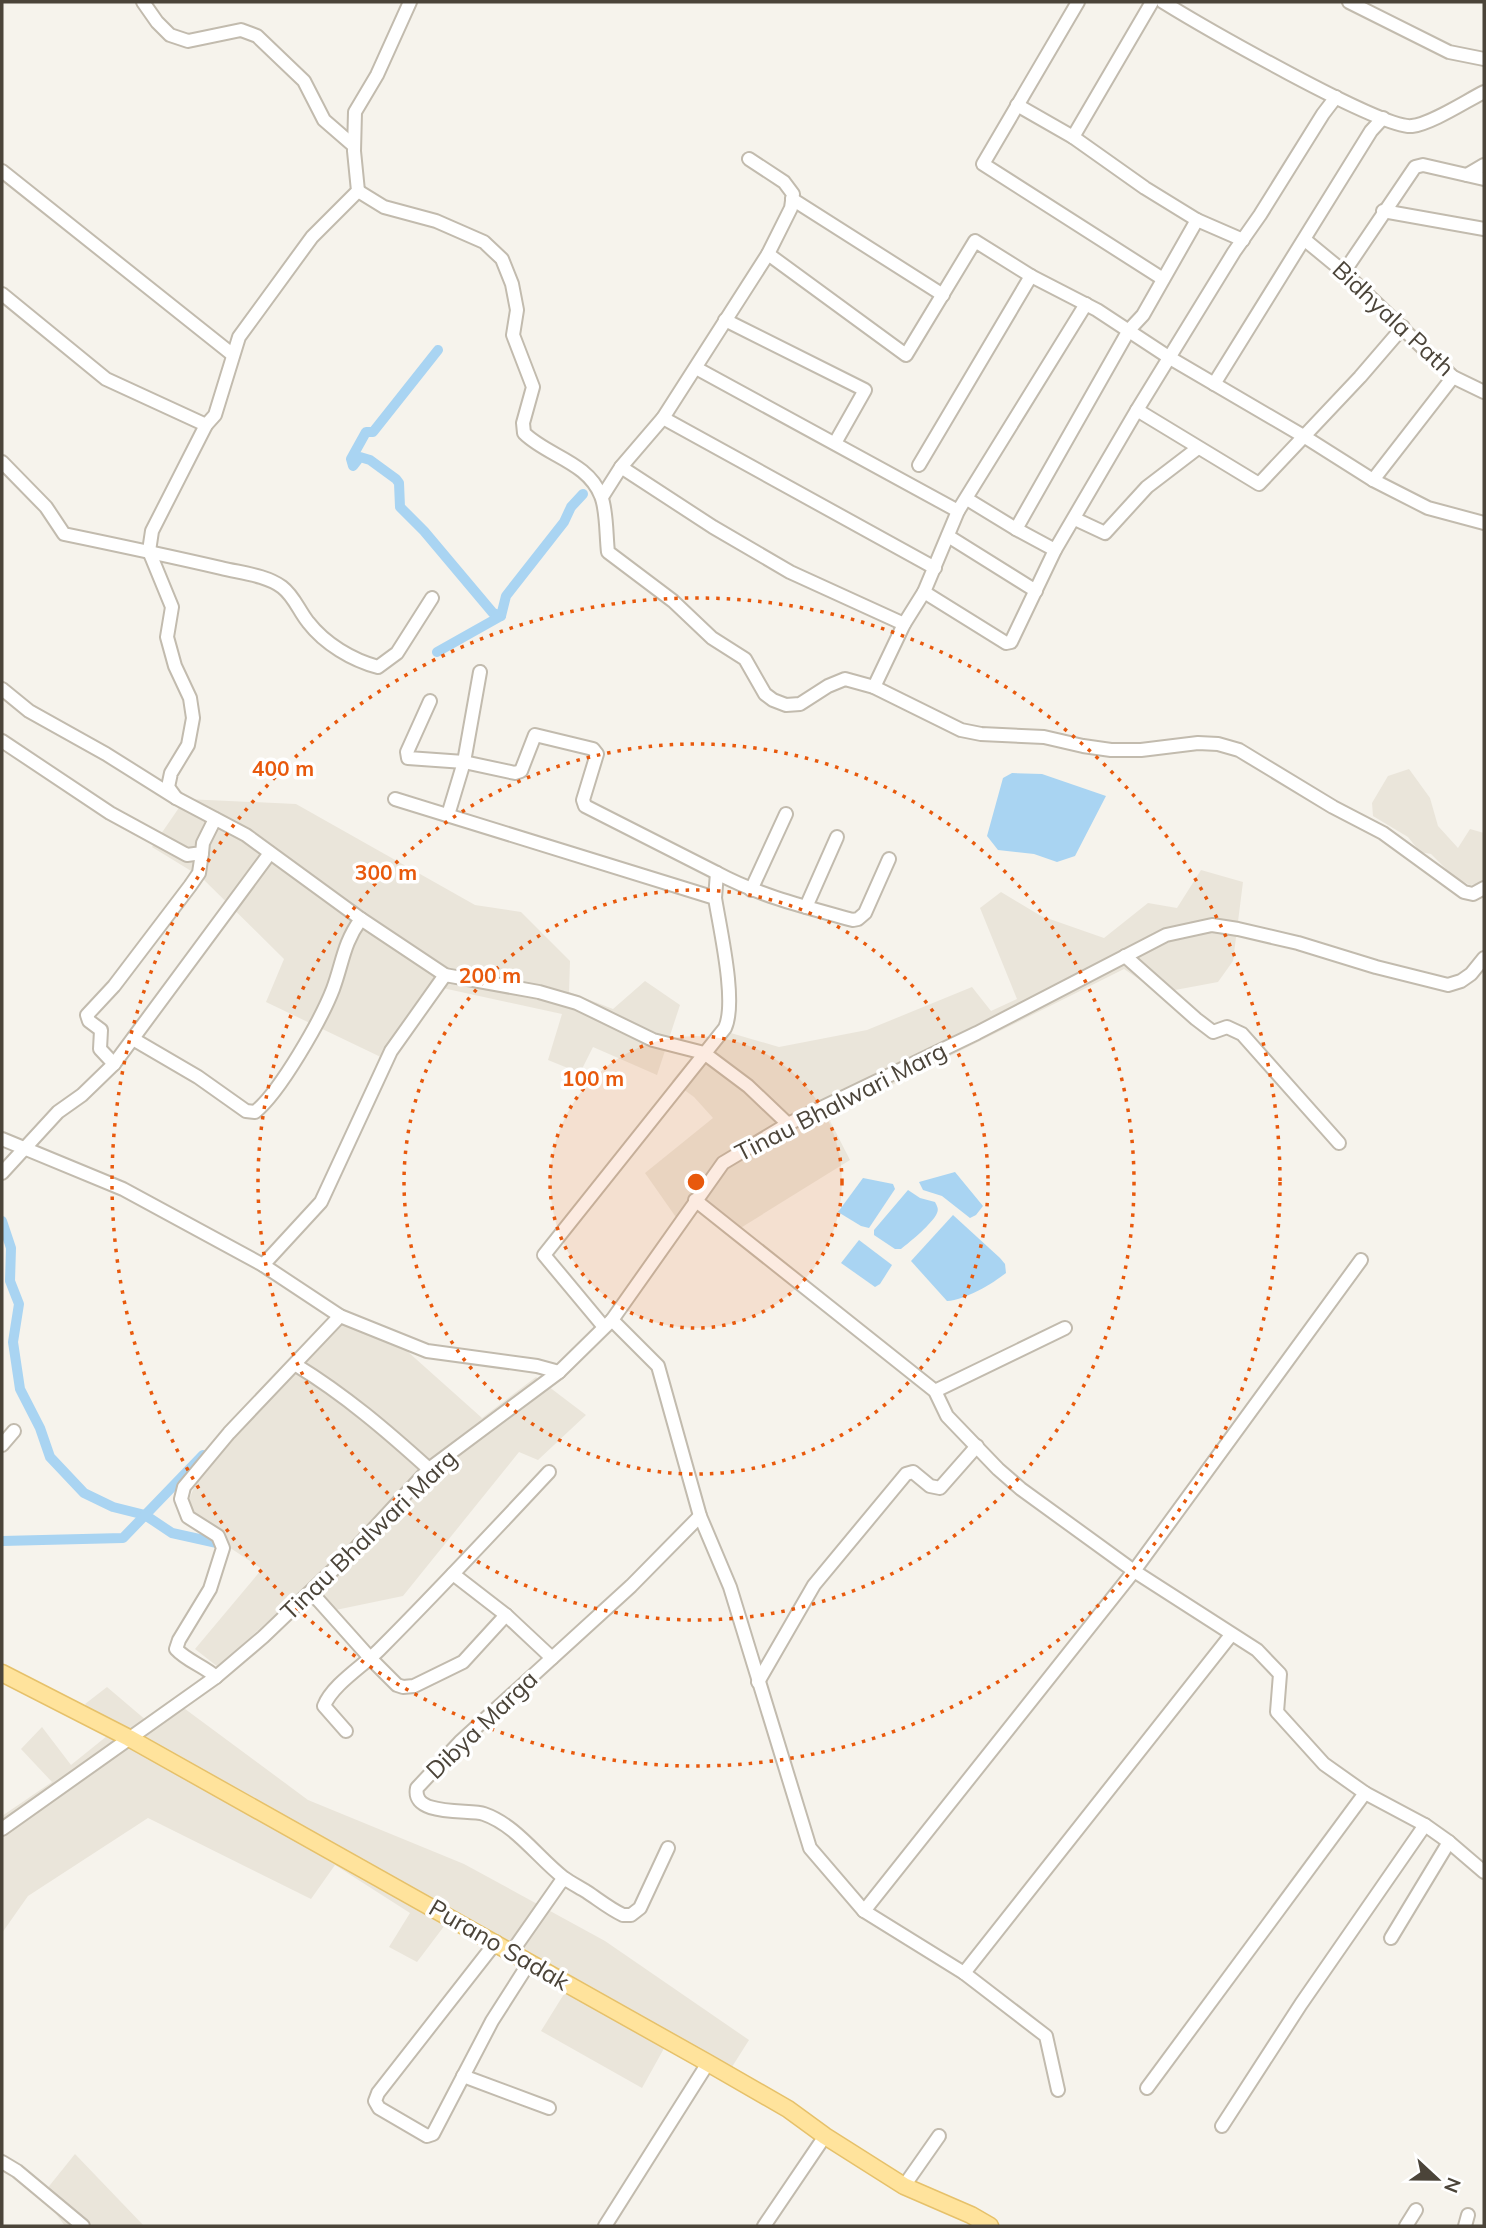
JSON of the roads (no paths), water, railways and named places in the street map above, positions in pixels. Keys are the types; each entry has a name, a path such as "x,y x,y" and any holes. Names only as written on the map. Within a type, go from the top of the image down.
{"main road":[{"name":"Purano Sadak","path":"2,1673 129,1738 496,1942 788,2109 904,2186 990,2226"}],"street":[{"path":"143,2 170,35 188,41 241,30 257,36 304,81 324,120 354,146"},
{"path":"358,191 354,146 355,112 377,75 411,2"},
{"path":"1078,2 983,164 1163,279"},
{"path":"1073,137 1153,2"},
{"path":"1163,2 1336,97 1398,125 1422,123 1484,92"},
{"path":"1349,2 1449,52 1484,59"},
{"path":"924,592 1008,644 1011,642 1055,550 1137,410 1336,97"},
{"path":"1017,105 1073,137 1145,188 1197,220 1243,240"},
{"path":"1214,384 1371,131 1383,118"},
{"path":"601,497 621,467 663,418 696,368 768,254 791,208 793,194 784,182 749,159"},
{"path":"1344,272 1415,167 1423,165 1484,179"},
{"path":"1467,175 1484,165"},
{"path":"2,171 233,355"},
{"path":"176,798 168,787 171,773 188,745 193,718 190,698 175,666 167,637 172,607 149,551 152,531 206,425 215,415 239,337 312,237 358,191"},
{"path":"358,191 384,207 436,221 484,242 502,259 512,284 517,310 513,335 533,387 523,423 524,433 546,451 561,456 580,469 601,497 608,552 673,601 712,638 745,659 765,694 773,700 786,705 800,704 828,686 845,679 874,687 961,730 1044,737 1111,750 1141,750 1198,743 1218,744 1239,750 1402,845 1464,892 1479,893 1484,888"},
{"path":"793,199 943,295"},
{"path":"1383,211 1484,229"},
{"path":"1016,529 1129,330 1143,315 1197,220"},
{"name":"Bidhyala Path","path":"1305,240 1344,272 1453,377 1484,392"},
{"path":"768,254 906,355 975,241 1031,276 1086,304 1170,358 1373,480 1428,508 1484,523"},
{"path":"919,465 1031,276"},
{"path":"2,294 106,379 206,425"},
{"path":"874,687 904,624 924,592 958,511 1086,304"},
{"path":"725,320 865,390 835,443"},
{"path":"1137,410 1259,484 1305,437 1403,327"},
{"path":"696,368 958,511"},
{"path":"1373,480 1453,377"},
{"path":"663,418 935,568"},
{"path":"1075,519 1105,533 1147,487 1198,449"},
{"path":"2,462 46,507 65,534 264,579 282,587 308,623 322,636 355,659 378,667 397,653 432,597"},
{"path":"621,467 713,527 790,572 904,624"},
{"path":"967,499 1055,550"},
{"path":"948,536 1036,591"},
{"path":"448,815 464,762 480,672"},
{"path":"2,689 29,711 106,754 176,798 246,835 361,919 445,975 538,992 577,1003 653,1040 704,1053 748,1086 788,1124"},
{"path":"430,701 407,756 412,760 464,762 518,773 523,768 535,735 593,749 597,754 583,800 585,806 751,890 853,920 858,919 865,914 889,859"},
{"path":"2,741 110,813 187,855 202,853"},
{"path":"395,799 715,898"},
{"path":"751,890 786,814"},
{"path":"114,1064 100,1049 101,1030 89,1021 88,1016 114,986 199,873 203,844 215,819"},
{"path":"806,907 837,837"},
{"path":"2,1173 58,1112 82,1095 114,1064 270,853"},
{"path":"717,873 715,898 730,1000 729,1019 725,1028 544,1255 608,1323 657,1366 700,1516 730,1587 810,1849 864,1911 964,1973 1046,2036 1058,2090"},
{"path":"133,1039 198,1077 246,1111 255,1112 279,1083 322,1014 340,970 345,944 361,919"},
{"name":"Tinau Bhalwari Marg","path":"2,1829 216,1677 312,1592 429,1469 559,1372 608,1323 723,1163 788,1124 978,1033 1166,935 1212,925 1298,943 1448,985 1471,974 1484,958"},
{"path":"1125,956 1213,1032 1227,1027 1242,1034 1339,1143"},
{"path":"263,1265 321,1202 391,1051 445,975"},
{"path":"2,1139 122,1189 263,1265 340,1316 427,1351 537,1366 559,1372"},
{"path":"695,1200 935,1391 947,1416 1021,1489 1134,1571 1257,1650 1280,1674 1277,1712 1324,1764 1365,1793 1425,1825 1450,1842 1484,1872"},
{"path":"864,1911 1134,1571 1361,1261"},
{"path":"216,1677 183,1657 176,1649 210,1589 223,1548 218,1536 188,1517 181,1493 186,1483 229,1433 340,1316"},
{"path":"935,1391 1065,1328"},
{"path":"296,1365 364,1412 429,1469"},
{"path":"2,1445 14,1431"},
{"path":"758,1682 814,1585 906,1474 913,1472 930,1486 940,1488 977,1446"},
{"path":"346,1731 324,1706 327,1697 370,1659 549,1472"},
{"name":"Dibya Marga","path":"668,1848 640,1908 631,1915 623,1915 565,1879 504,1824 483,1814 444,1811 429,1806 418,1798 416,1793 417,1788 460,1742 631,1586 700,1516"},
{"path":"453,1574 506,1615 552,1658"},
{"path":"312,1592 370,1659 397,1685 414,1686 463,1662 506,1615"},
{"path":"964,1973 1231,1635"},
{"path":"1147,2088 1365,1793"},
{"path":"1222,2126 1301,2004 1425,1825"},
{"path":"1391,1938 1450,1842"},
{"path":"511,1952 565,1879"},
{"path":"496,1942 378,2093 375,2101 379,2108 427,2136 433,2134 492,2021 529,1963"},
{"path":"605,2226 708,2063"},
{"path":"463,2076 549,2108"},
{"path":"764,2226 825,2136"},
{"path":"904,2186 940,2136"},
{"path":"2,2162 17,2171 83,2226"},
{"path":"1406,2226 1416,2210"}],"water":[{"path":"1012,773 1042,774 1106,796 1075,856 1057,862 1034,854 998,850 987,836 1003,778"},
{"path":"955,1172 983,1206 970,1218 942,1196 923,1190 919,1182"},
{"path":"863,1178 893,1184 895,1189 869,1228 838,1212"},
{"path":"908,1190 920,1198 935,1202 938,1212 915,1237 901,1249 895,1249 874,1235 874,1230"},
{"path":"953,1215 1000,1258 1005,1264 1006,1273 970,1295 947,1301 911,1261"},
{"path":"859,1240 892,1265 880,1284 875,1287 841,1263"}],"waterway":[{"path":"438,350 373,432 366,432 351,459 353,466 360,457 370,460 396,479 399,483 400,507 424,531 493,613 501,616"},
{"path":"437,652 501,616 506,596 583,494"},
{"path":"2,1221 11,1248 10,1281 19,1304 13,1342 20,1389 40,1428 50,1457 84,1493 113,1507 145,1515 172,1533 217,1543"},
{"path":"2,1541 123,1538 203,1455"}]}
